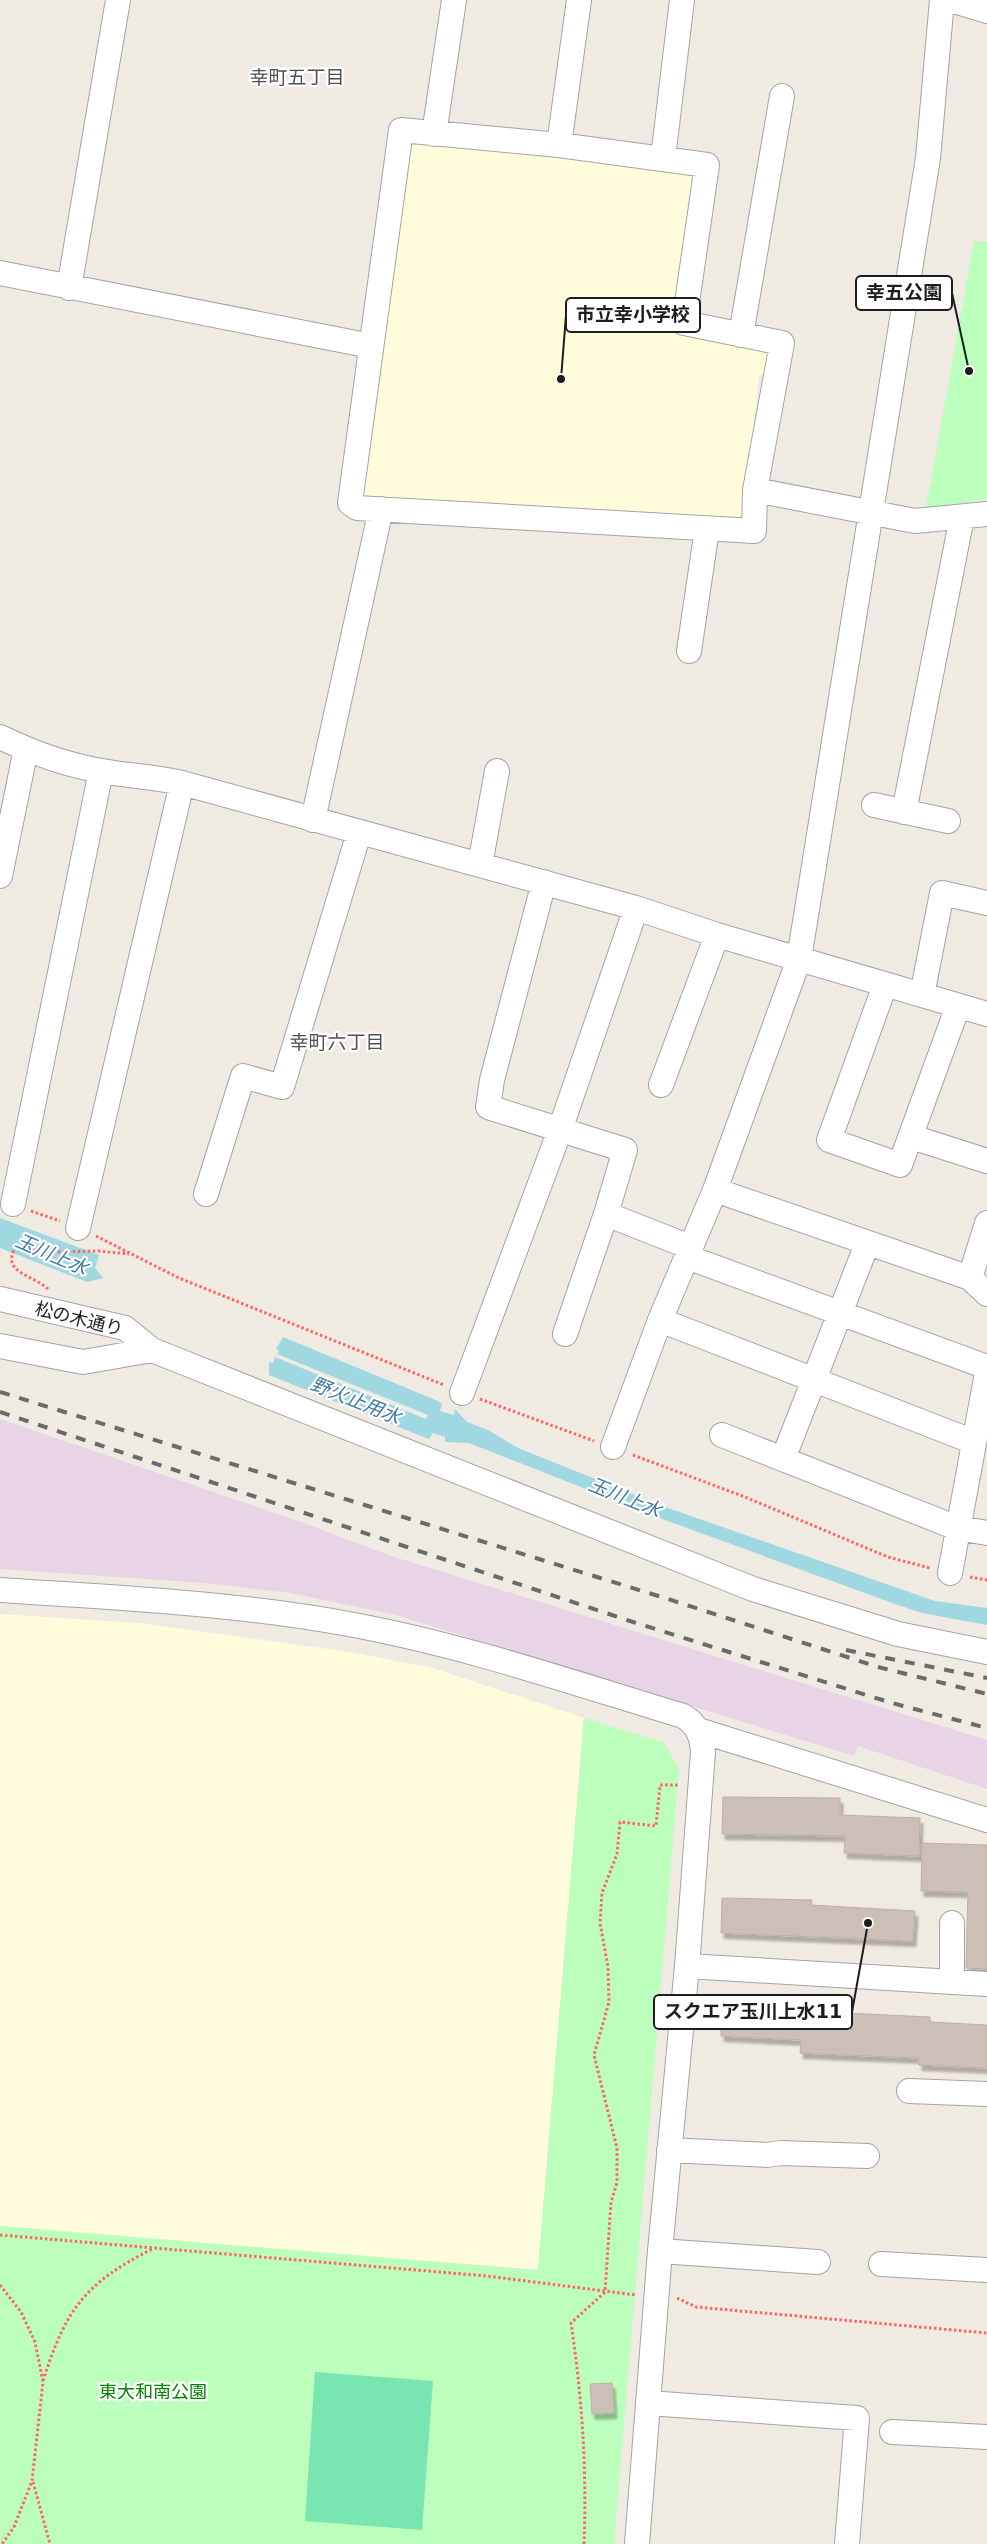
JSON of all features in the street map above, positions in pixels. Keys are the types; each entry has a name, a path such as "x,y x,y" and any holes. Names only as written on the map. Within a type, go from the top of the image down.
{"street":[{"path":"69,288 118,0"},
{"path":"434,134 454,0"},
{"path":"559,145 579,0"},
{"path":"663,158 682,0"},
{"path":"613,1447 660,1320 715,1190 799,959 928,158 942,0"},
{"path":"951,0 987,11"},
{"path":"741,335 782,96"},
{"path":"401,130 559,145 706,165 684,323 782,343 755,490 754,532 357,508 350,503 401,130"},
{"path":"0,273 370,346"},
{"path":"755,490 915,521 987,514"},
{"path":"313,820 381,509"},
{"path":"904,812 962,517"},
{"path":"688,651 708,529"},
{"path":"0,737 46,757 101,771 161,778 182,783 359,833 544,882 987,1014"},
{"path":"0,876 26,749"},
{"path":"13,1204 101,771"},
{"path":"480,865 497,771"},
{"path":"78,1228 182,783"},
{"path":"874,805 948,821"},
{"path":"206,1194 243,1076 282,1087 359,833"},
{"path":"544,882 492,1080 488,1107 626,1150 565,1334"},
{"path":"922,995 942,893 987,903"},
{"path":"462,1393 560,1130 636,908"},
{"path":"661,1085 717,935"},
{"path":"885,985 829,1140 900,1165 912,1137 958,1006"},
{"path":"912,1137 987,1161"},
{"path":"715,1190 970,1278 987,1294"},
{"path":"606,1214 688,1252 987,1367"},
{"path":"970,1278 986,1230"},
{"path":"783,1459 867,1244"},
{"name":"松の木通り","path":"0,1299 126,1328 152,1350"},
{"path":"660,1320 974,1442"},
{"path":"0,1346 83,1362 152,1350 570,1518 753,1589 898,1634 987,1652"},
{"path":"950,1573 987,1373"},
{"path":"722,1436 957,1528 987,1533"},
{"path":"0,1590 249,1610 354,1624 462,1649 683,1716 690,1720 698,1730 703,1752 687,1966 660,2251 637,2544"},
{"path":"698,1730 987,1820"},
{"path":"952,1923 952,1982"},
{"path":"687,1966 987,1984"},
{"path":"909,2091 987,2094"},
{"path":"669,2150 767,2156 781,2152 867,2156"},
{"path":"660,2251 818,2262"},
{"path":"880,2264 987,2270"},
{"path":"648,2403 857,2418 847,2544"},
{"path":"892,2432 987,2437"}],"path":[{"path":"13,1204 78,1228 179,1278 462,1393 745,1497 888,1557 950,1573 987,1580"},
{"path":"53,1293 43,1284 13,1269 11,1265 12,1252 16,1246 53,1252 99,1251 132,1255"},
{"path":"584,2544 585,2462 581,2402 571,2323 605,2292 611,2202 617,2183 617,2148 594,2055 609,2002 608,1967 600,1923 602,1894 617,1854 620,1822 656,1826 660,1785 699,1786"},
{"path":"0,2235 487,2276 605,2292 657,2296"},
{"path":"2,2544 14,2527 32,2481 43,2382 55,2343 71,2314 90,2289 123,2264 153,2248"},
{"path":"0,2285 20,2312 35,2342 43,2382"},
{"path":"696,2307 987,2333"},
{"path":"32,2481 50,2544"}],"shaded area":[{"path":"414,137 689,170 696,177 672,328 765,346 769,352 766,372 759,376 748,475 742,497 744,514 732,524 358,500 405,142"},
{"path":"0,1419 301,1522 391,1556 987,1740 987,1789 858,1746 854,1756 392,1614 290,1593 206,1583 0,1569"},
{"path":"0,1614 139,1623 350,1652 433,1668 584,1718 538,2270 0,2226"}],"green space":[{"path":"974,241 987,242 987,499 926,508"},
{"name":"東大和南公園","path":"584,1718 664,1743 679,1768 614,2544 0,2544 0,2226 538,2270"},
{"path":"315,2372 433,2381 422,2530 305,2521"}],"water":[{"name":"玉川上水","path":"0,1218 99,1255 95,1268 103,1278 87,1282 0,1248"},
{"path":"283,1337 438,1401 442,1404 440,1411 454,1415 455,1409 467,1422 488,1430 518,1448 665,1507 935,1601 987,1608 987,1625 922,1613 895,1604 657,1517 469,1443 445,1442 445,1437 433,1433 429,1439 269,1375 269,1362 273,1363 275,1357 426,1419 428,1415 277,1354 279,1351 276,1349"}],"building":[{"path":"723,1797 840,1798 840,1815 920,1818 919,1856 844,1853 845,1836 722,1834"},
{"path":"922,1843 987,1845 987,1969 966,1968 968,1892 921,1891"},
{"path":"722,1898 812,1900 811,1905 915,1911 913,1941 721,1933"},
{"path":"722,1999 802,2002 802,2011 930,2017 930,2022 987,2025 987,2068 919,2065 919,2058 800,2053 801,2040 721,2036"},
{"path":"612,2383 614,2413 592,2414 590,2384"}],"railway":[{"path":"0,1392 668,1599 878,1667 987,1694"},
{"path":"0,1412 633,1622 892,1703 987,1728"},
{"path":"846,1650 987,1678"}],"place":[{"name":"幸五公園","path":"969,371"},
{"name":"市立幸小学校","path":"561,379"},
{"name":"スクエア玉川上水11","path":"868,1923"}],"district":[{"name":"幸町五丁目","path":"297,77"},
{"name":"幸町六丁目","path":"337,1042"}],"water label":[{"name":"野火止用水","path":"356,1400"}]}
